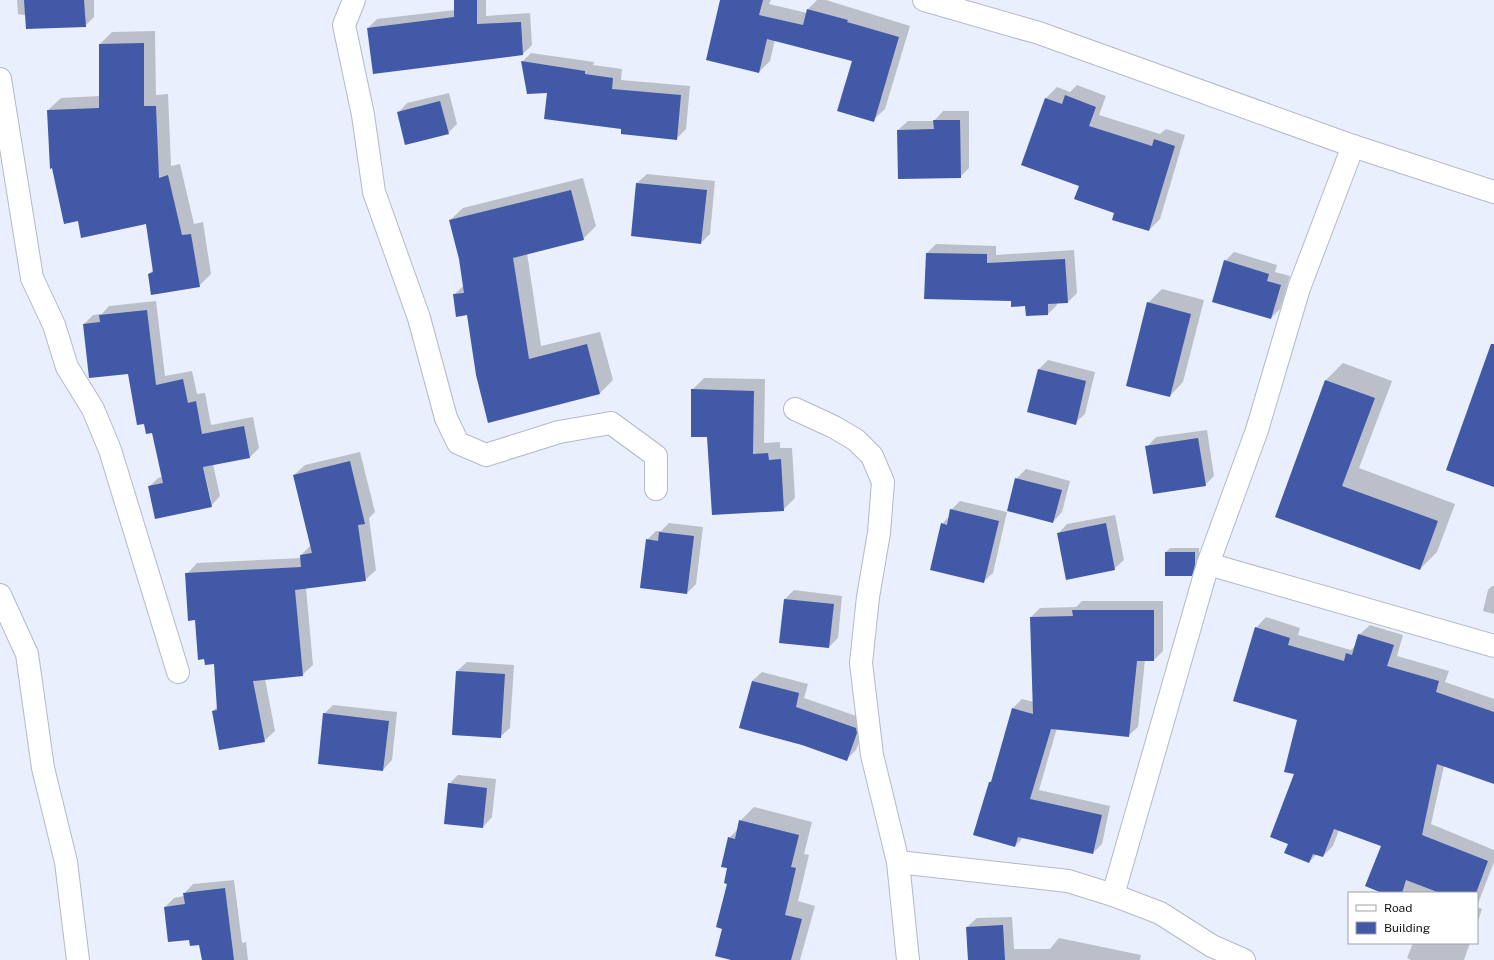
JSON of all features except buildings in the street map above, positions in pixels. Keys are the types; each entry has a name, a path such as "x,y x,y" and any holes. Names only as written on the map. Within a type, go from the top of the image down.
{"street":[{"path":"354,0 344,26 363,115 374,192 420,318 446,418 458,443 486,456 559,432 611,423 656,456 656,489"},
{"path":"924,0 1039,33 1353,146 1494,192"},
{"path":"0,79 5,151 32,278 54,325 67,367 93,409 110,450 178,672"},
{"path":"1113,895 1208,564 1257,430 1299,288 1353,146"},
{"path":"795,409 834,426 856,440 872,456 883,482 879,533 868,596 861,663 872,755 898,862 908,960"},
{"path":"1208,564 1494,646"},
{"path":"0,595 27,654 43,768 66,862 78,960"},
{"path":"898,862 1068,881 1113,895 1160,913 1212,946 1244,960"}]}
